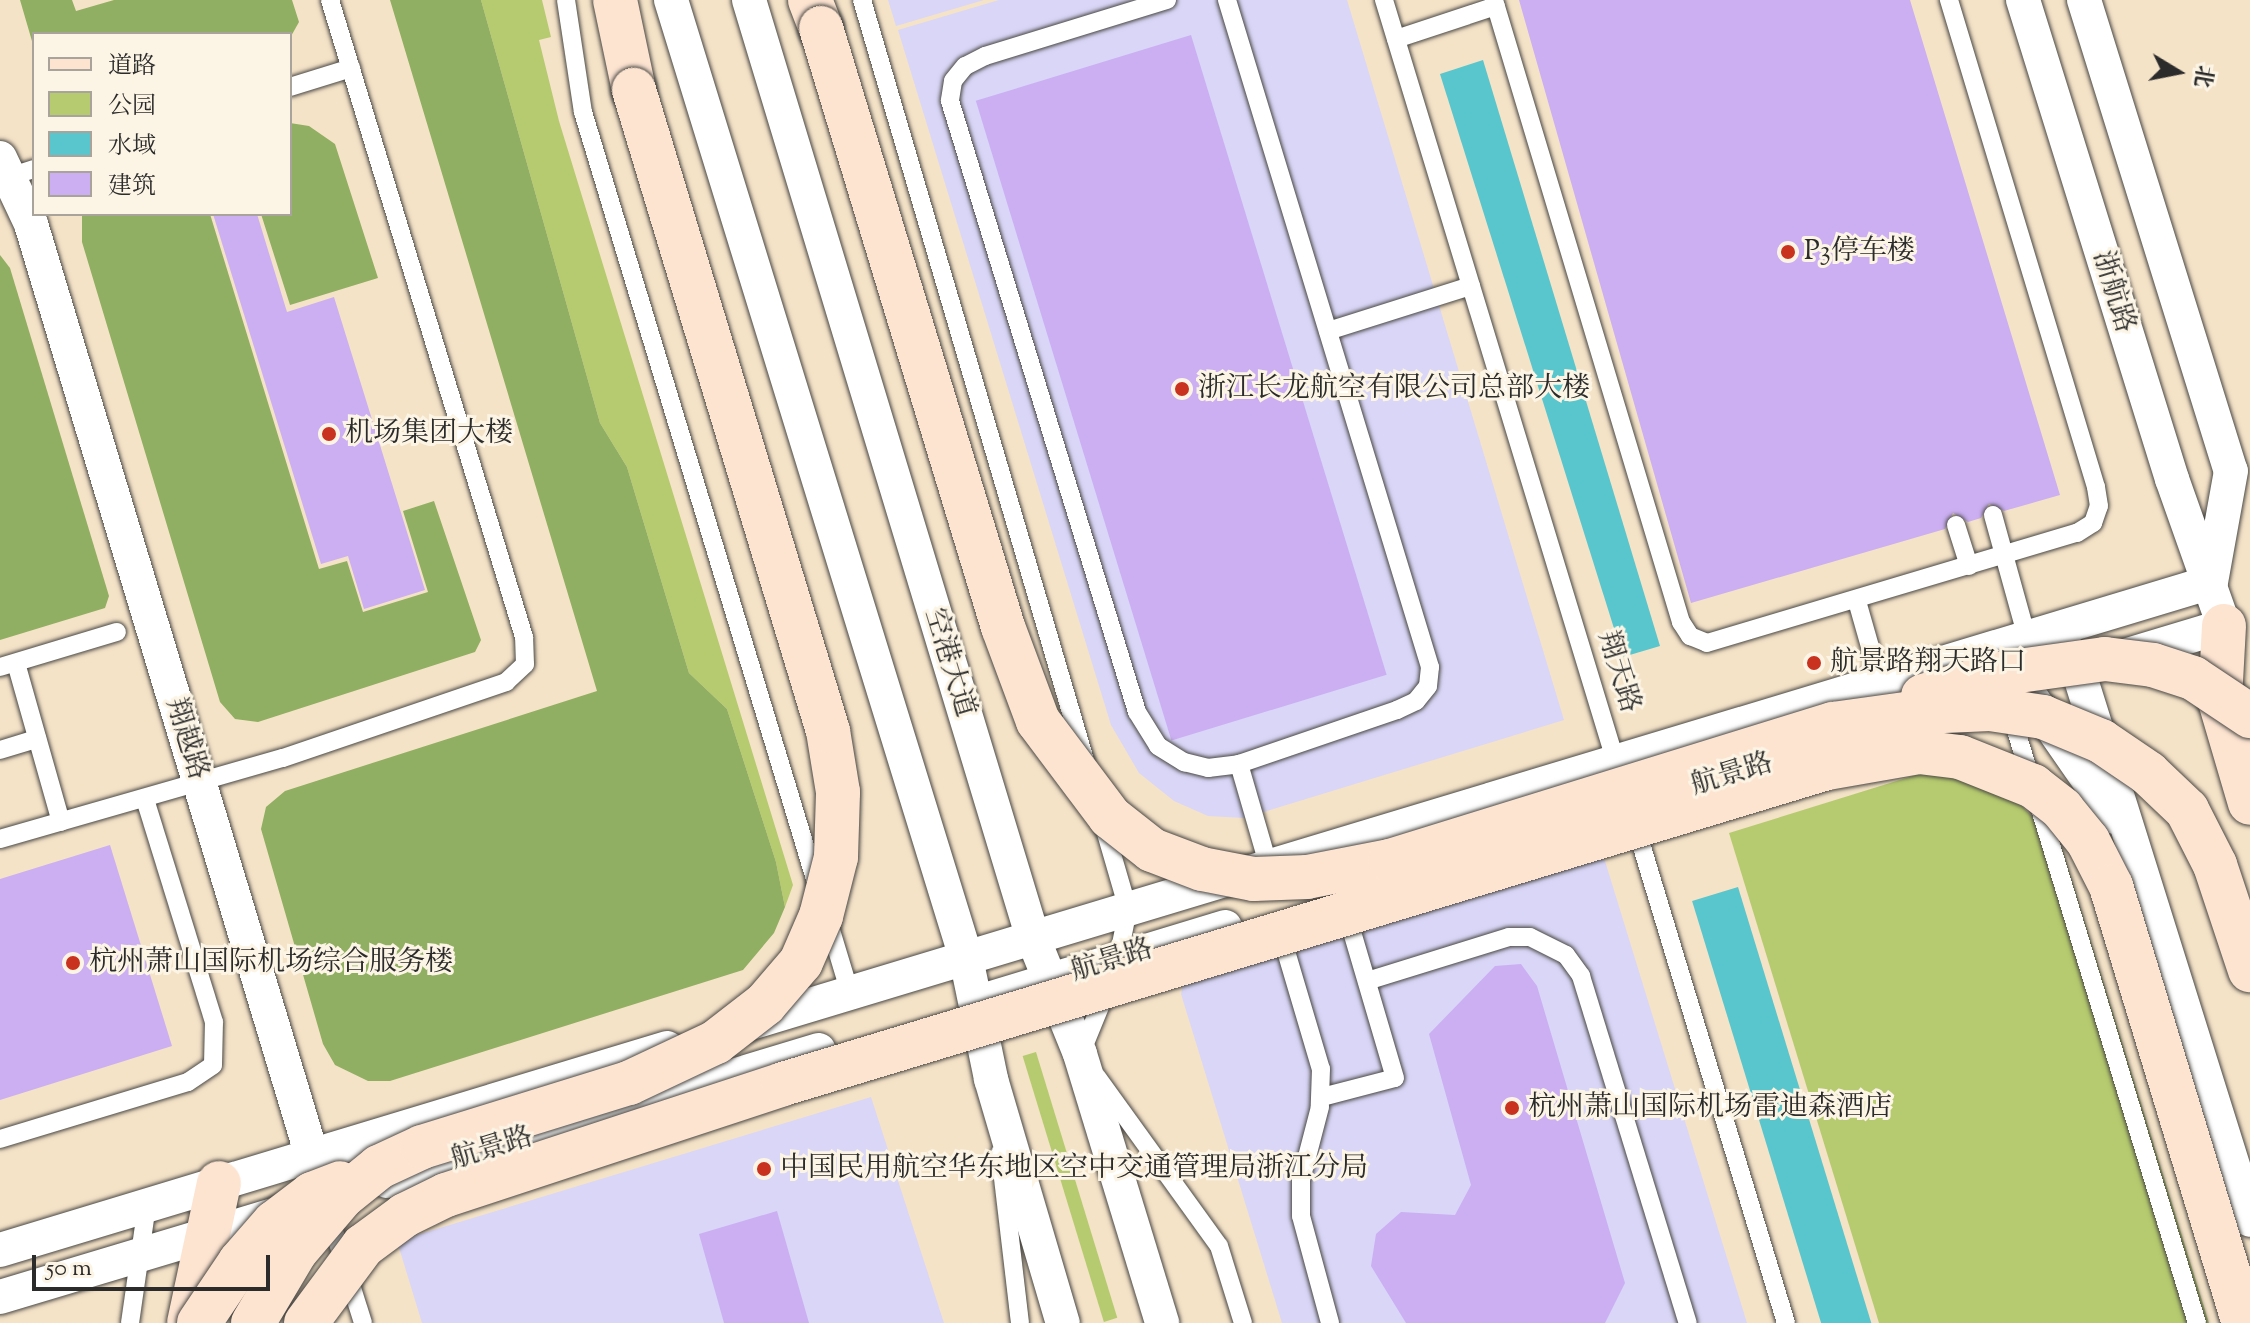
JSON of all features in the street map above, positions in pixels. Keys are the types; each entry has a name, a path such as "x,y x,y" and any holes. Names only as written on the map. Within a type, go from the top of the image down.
{"main road":[{"path":"199,1323 240,1262 274,1223 312,1194 422,1147 629,1083 716,1042 765,1004 801,962 821,916 836,857 838,792 828,731 634,90 615,0"},
{"path":"816,14 1003,627 1038,721 1110,817 1152,850 1202,869 1254,879 1307,877 1390,861 1997,674 2105,659 2153,665 2193,678 2250,713"},
{"path":"2232,634 2250,713"},
{"path":"2232,634 2220,701 2250,803"},
{"path":"1833,724 1921,712 1990,709 2043,717 2101,741 2148,773 2187,810 2215,865 2250,970"},
{"path":"306,1323 363,1246 405,1215 446,1195 783,1084 1827,768 1919,752 1960,757 2033,786 2062,809 2088,841 2111,886 2244,1323"},
{"path":"253,1323 296,1251 342,1197 379,1167"},
{"path":"189,1323 219,1183"},
{"path":"288,1323 300,1259 325,1200"}],"street":[{"path":"671,0 966,958 991,1079 1063,1323"},
{"name":"空港大道","path":"749,0 1033,938 1053,979 1080,1054 1162,1323"},
{"name":"浙航路","path":"2023,0 2167,464 2232,634"},
{"name":"浙航路","path":"2084,0 2231,471 2211,582"},
{"name":"翔越路","path":"11,171 31,224 325,1200"},
{"name":"航景路","path":"0,1250 2211,582"},
{"name":"航景路","path":"0,1297 2078,670 2232,634"},
{"path":"2137,855 2024,687 2031,636 2078,670 2137,855 2250,1220"}],"lane":[{"path":"0,839 199,783 506,682 525,664 524,637 330,0"},
{"path":"566,0 583,112 850,993"},
{"path":"862,0 1128,909 1120,959 1080,1054 1219,1246 1243,1323"},
{"path":"1167,0 985,56 965,66 953,81 950,101 1137,712 1158,746 1184,762 1208,768 1239,764 1397,710 1416,701 1428,686 1425,647 1227,0"},
{"name":"翔天路","path":"1384,0 1786,1323"},
{"path":"1396,39 1495,3 1681,622 1690,636 1716,643 2077,533 2093,523 2099,506 1949,0"},
{"path":"292,86 351,68"},
{"path":"1328,331 1471,286"},
{"path":"1993,515 2031,636"},
{"path":"1956,525 1969,566"},
{"path":"1857,601 1880,682"},
{"path":"61,822 37,739 8,665 117,632"},
{"path":"2024,687 2009,707 2197,1323"},
{"path":"0,750 37,739"},
{"path":"1239,764 1269,867"},
{"path":"0,1139 188,1082 213,1065 214,1022 145,799"},
{"path":"1322,1097 1395,1078 1341,892"},
{"path":"1274,912 1321,1069 1322,1097 1305,1149 1301,1216 1328,1315"},
{"path":"1367,981 1509,937 1530,937 1566,955 1581,976 1688,1323"},
{"path":"991,1079 1020,1323"},
{"name":"翔越路","path":"325,1200 363,1323"},
{"path":"130,1323 147,1205"}],"shaded area":[{"path":"888,0 984,0 896,26"},
{"path":"999,0 1347,0 1564,720 1244,818 1208,816 1174,801 1139,773 1111,725 898,30"},
{"path":"1599,854 1605,861 1747,1323 1282,1323 1181,994 1183,985"},
{"name":"中国民用航空华东地区空中交通管理局浙江分局","path":"871,1097 944,1323 422,1323 397,1241"}],"green space":[{"path":"20,0 72,0 76,11 114,0 292,0 299,22 292,34 292,32 32,32 32,41"},
{"path":"390,0 481,0 600,423 627,467 689,673 727,709 776,862 785,907 774,933 743,970 390,1081 368,1081 335,1065 323,1044 261,829 266,807 285,791 597,691"},
{"path":"481,0 542,0 551,37 539,40 559,121 793,885 785,907 776,862 727,709 689,673 627,467 600,423"},
{"path":"292,123 309,126 335,144 378,278 290,305 262,216 292,216"},
{"path":"82,216 211,216 319,569 347,561 363,612 428,592 403,511 434,501 481,640 475,652 258,722 235,719 220,702 82,242"},
{"path":"0,255 10,268 109,596 105,608 0,640"},
{"path":"1919,774 1974,781 2022,806 2062,848 2209,1323 1879,1323 1729,833"},
{"path":"1036,1052 1117,1318 1104,1322 1023,1056"}],"water":[{"path":"1483,60 1660,646 1623,657 1440,74"},
{"path":"1738,887 1871,1323 1821,1323 1692,901"}],"building":[{"name":"P3停车楼","path":"1519,0 1910,0 2060,495 2004,511 1989,504 1981,518 1968,522 1953,513 1945,529 1691,603"},
{"name":"浙江长龙航空有限公司总部大楼","path":"1191,35 1387,675 1171,741 976,101"},
{"name":"机场集团大楼","path":"214,216 258,216 287,312 334,297 425,590 364,609 348,556 321,564"},
{"name":"杭州萧山国际机场综合服务楼","path":"110,845 172,1046 0,1100 0,879"},
{"name":"杭州萧山国际机场雷迪森酒店","path":"1521,964 1537,986 1625,1283 1605,1323 1406,1323 1371,1266 1376,1234 1401,1212 1455,1215 1471,1185 1429,1034 1495,966"},
{"path":"777,1211 809,1323 724,1323 699,1234"}],"place":[{"name":"P3停车楼","path":"1788,252"},
{"name":"浙江长龙航空有限公司总部大楼","path":"1182,389"},
{"name":"机场集团大楼","path":"329,434"},
{"name":"航景路翔天路口","path":"1814,663"},
{"name":"杭州萧山国际机场综合服务楼","path":"73,963"},
{"name":"杭州萧山国际机场雷迪森酒店","path":"1512,1108"},
{"name":"中国民用航空华东地区空中交通管理局浙江分局","path":"764,1169"}]}
